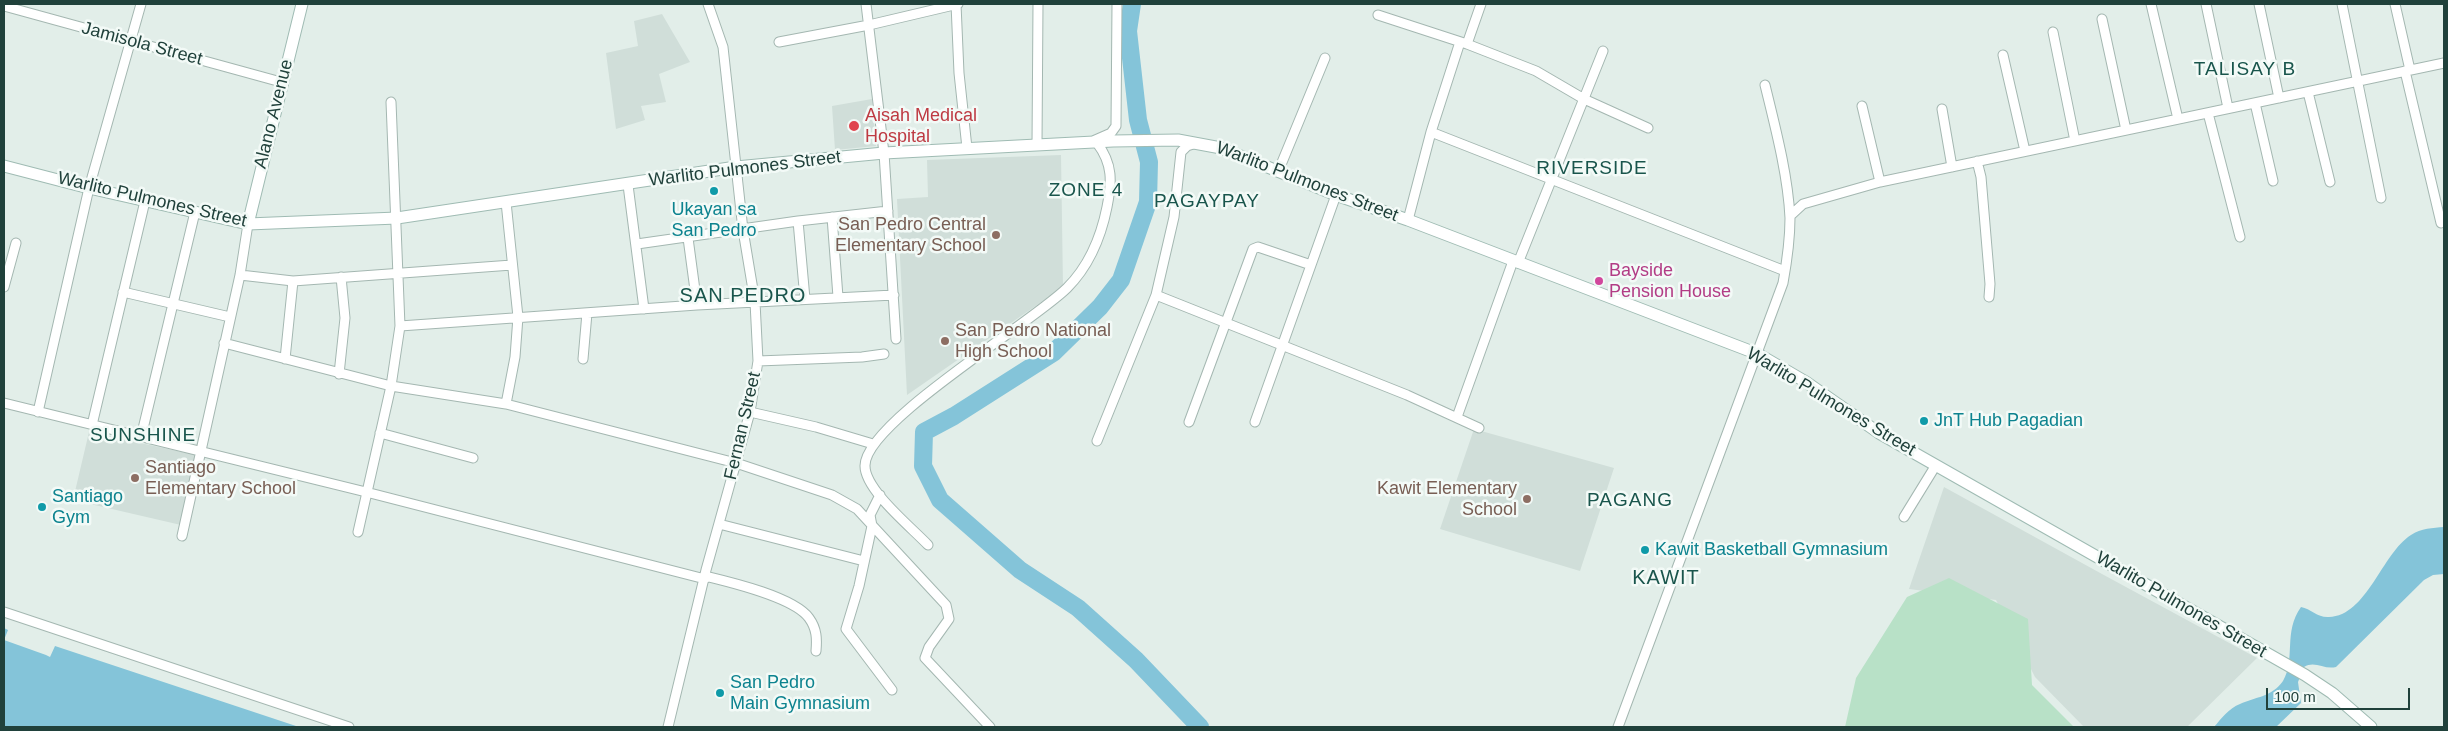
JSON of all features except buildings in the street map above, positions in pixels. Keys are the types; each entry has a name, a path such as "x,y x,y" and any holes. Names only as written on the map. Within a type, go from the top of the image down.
{"street":[{"path":"38,412 89,188 141,4"},
{"name":"Alano Avenue","path":"248,224 281,82 302,4"},
{"name":"Fernan Street","path":"668,727 719,524 750,412 758,361 755,302 743,230 723,47 708,4"},
{"path":"866,4 884,153 896,339"},
{"path":"779,42 869,26 957,4 959,73 967,148"},
{"path":"1038,4 1038,144"},
{"path":"928,545 869,483 865,469 865,456 873,444 911,408 1068,287 1080,272 1099,239 1109,194 1110,170 1108,160 1091,143 1111,133 1116,126 1117,4"},
{"path":"1408,220 1431,132 1463,43 1481,4"},
{"path":"2151,4 2178,119"},
{"path":"2206,4 2228,108"},
{"path":"2259,4 2279,98"},
{"path":"2342,4 2380,198"},
{"path":"2395,4 2407,70 2441,223"},
{"name":"Jamisola Street","path":"4,6 281,82"},
{"path":"1378,15 1463,43 1536,70 1584,100 1648,128"},
{"path":"2102,19 2126,130"},
{"path":"2053,32 2075,141"},
{"path":"1457,417 1516,262 1603,51"},
{"path":"2003,55 2025,151"},
{"path":"1278,172 1325,58"},
{"path":"1790,216 1803,204 1880,182 2444,63"},
{"path":"1618,727 1783,283 1789,251 1790,216 1778,139 1766,85"},
{"path":"2308,92 2330,182"},
{"path":"358,532 391,386 400,326 392,102"},
{"path":"2255,103 2274,181"},
{"path":"1862,106 1880,182"},
{"path":"1942,110 1952,167"},
{"path":"2208,113 2240,237"},
{"path":"1431,132 1785,271"},
{"name":"Warlito Pulmones Street","path":"4,166 89,188 248,224 397,218 736,167 884,153 1113,141 1178,140 1197,142 1221,148 1336,195 1408,220 1758,354 1806,382 1879,433 2305,676 2332,694 2371,727"},
{"path":"1097,441 1156,294 1174,217 1180,156 1184,148 1197,142"},
{"path":"1977,162 1981,176 1990,284 1989,297"},
{"path":"628,184 644,309"},
{"path":"1255,422 1336,195"},
{"path":"92,425 145,201"},
{"path":"506,202 518,317 515,357 506,404"},
{"path":"637,244 798,221 888,211"},
{"path":"141,437 195,212"},
{"path":"832,217 838,297"},
{"path":"798,221 805,298"},
{"path":"182,536 240,276 248,224"},
{"path":"688,238 697,305"},
{"path":"4,287 16,243"},
{"path":"1189,422 1254,248 1258,247 1310,265"},
{"path":"240,276 293,281 512,265"},
{"path":"339,374 346,318 342,277"},
{"path":"285,359 293,281"},
{"path":"123,292 230,317"},
{"path":"1156,294 1457,417 1479,428"},
{"path":"400,326 805,298 894,295"},
{"path":"583,359 587,313"},
{"path":"224,343 391,386 506,404 736,463 832,494 857,509 946,605 949,619 929,647 925,658 990,727"},
{"path":"758,361 862,357 884,354"},
{"path":"4,403 201,450 765,593 800,610 809,618 817,634 816,651"},
{"path":"750,412 816,427 873,444"},
{"path":"380,433 473,458"},
{"path":"1904,517 1936,465"},
{"path":"880,495 870,514 872,526 846,629 892,690"},
{"path":"719,524 864,561"},
{"path":"4,612 349,727"}],"shaded area":[{"path":"662,14 690,62 659,74 666,102 641,106 645,120 616,129 606,53 638,46 634,21"},
{"name":"Aisah Medical Hospital","path":"872,99 876,146 835,150 832,106"},
{"path":"1061,155 1063,287 907,395 897,199 928,197 927,160"},
{"name":"Kawit Elementary School","path":"1474,429 1614,468 1580,571 1440,529"},
{"name":"Santiago Elementary School","path":"89,432 196,455 181,525 73,500"},
{"path":"1944,487 2257,658 2187,727 2084,727 2035,677 1996,600 1909,589"}],"green space":[{"path":"1949,578 2028,619 2032,685 2074,727 1845,727 1856,678 1907,597"}],"water":[{"path":"2444,527 2444,574 2433,575 2424,580 2336,667 2312,664 2304,667 2298,682 2301,703 2276,727 2214,727 2232,708 2269,693 2283,681 2289,664 2292,626 2301,607 2325,617 2342,614 2354,606 2364,595 2391,555 2411,535 2427,529"},
{"path":"4,628 8,630 4,640"},
{"path":"4,640 50,657 55,646 299,727 4,727"}],"waterway":[{"path":"1132,4 1128,31 1138,120 1149,162 1148,202 1121,280 1100,307 1053,353 954,416 924,432 923,466 940,500 1020,570 1078,608 1136,660 1200,727"}],"place":[{"name":"Aisah Medical Hospital","path":"854,126"},
{"name":"Ukayan sa San Pedro","path":"714,191"},
{"name":"San Pedro Central Elementary School","path":"996,235"},
{"name":"Bayside Pension House","path":"1599,281"},
{"name":"San Pedro National High School","path":"945,341"},
{"name":"JnT Hub Pagadian","path":"1924,421"},
{"name":"Santiago Elementary School","path":"135,478"},
{"name":"Kawit Elementary School","path":"1527,499"},
{"name":"Santiago Gym","path":"42,507"},
{"name":"Kawit Basketball Gymnasium","path":"1645,550"},
{"name":"San Pedro Main Gymnasium","path":"720,693"}],"district":[{"name":"TALISAY B","path":"2245,70"},
{"name":"RIVERSIDE","path":"1592,169"},
{"name":"ZONE 4","path":"1086,191"},
{"name":"PAGAYPAY","path":"1207,202"},
{"name":"SAN PEDRO","path":"743,296"},
{"name":"SUNSHINE","path":"143,436"},
{"name":"PAGANG","path":"1630,501"},
{"name":"KAWIT","path":"1666,578"}]}
